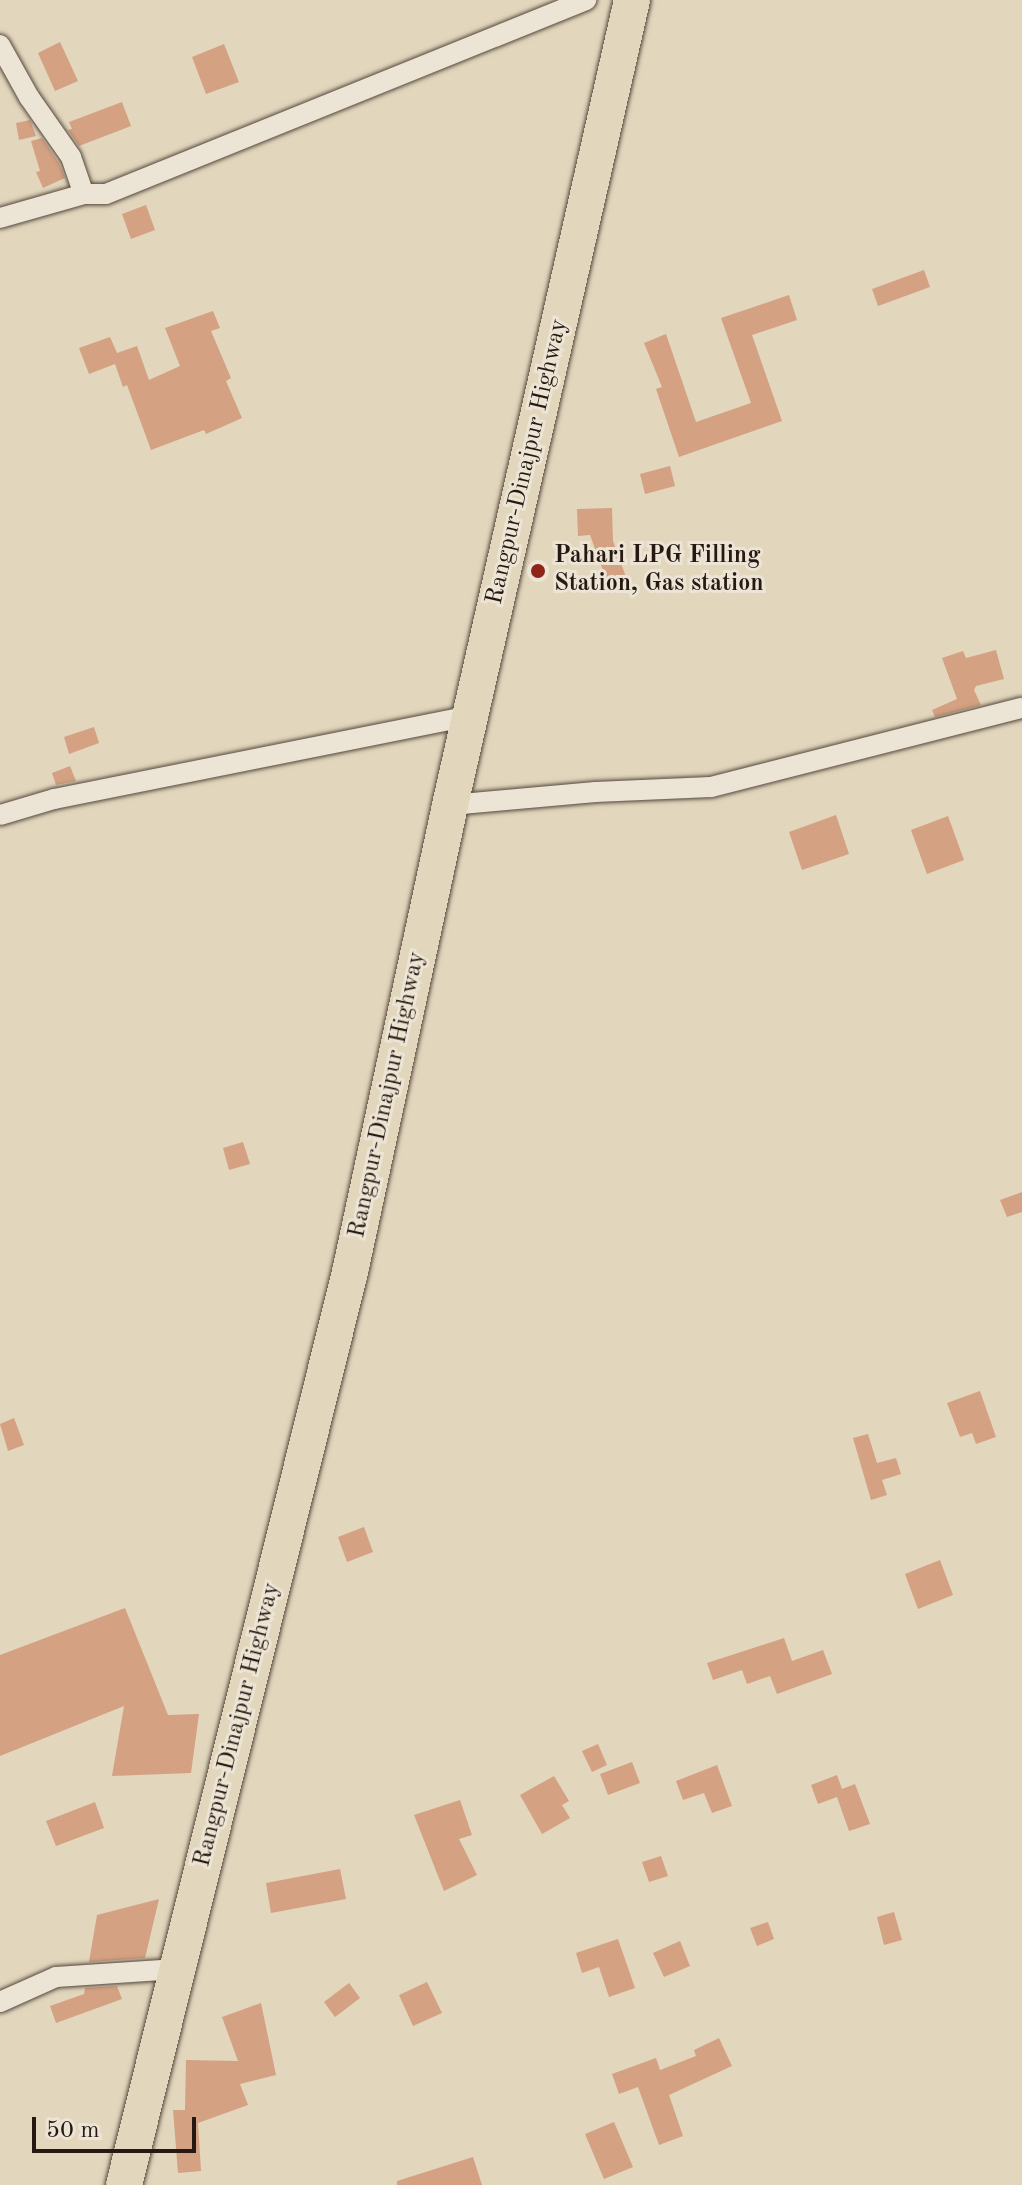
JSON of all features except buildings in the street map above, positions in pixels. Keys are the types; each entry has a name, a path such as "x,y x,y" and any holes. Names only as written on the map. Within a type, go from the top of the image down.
{"highway":[{"name":"Rangpur-Dinajpur Highway","path":"124,2185 350,1272 450,805 632,0"}],"street":[{"path":"0,218 84,194 106,194 586,0"},
{"path":"0,45 29,97 71,157 84,194"},
{"path":"450,805 595,792 711,787 1022,708"},
{"path":"0,815 54,799 470,716"},
{"path":"0,2002 56,1977 177,1969"}],"place":[{"name":"Pahari LPG Filling Station, Gas station","path":"538,571"}]}
